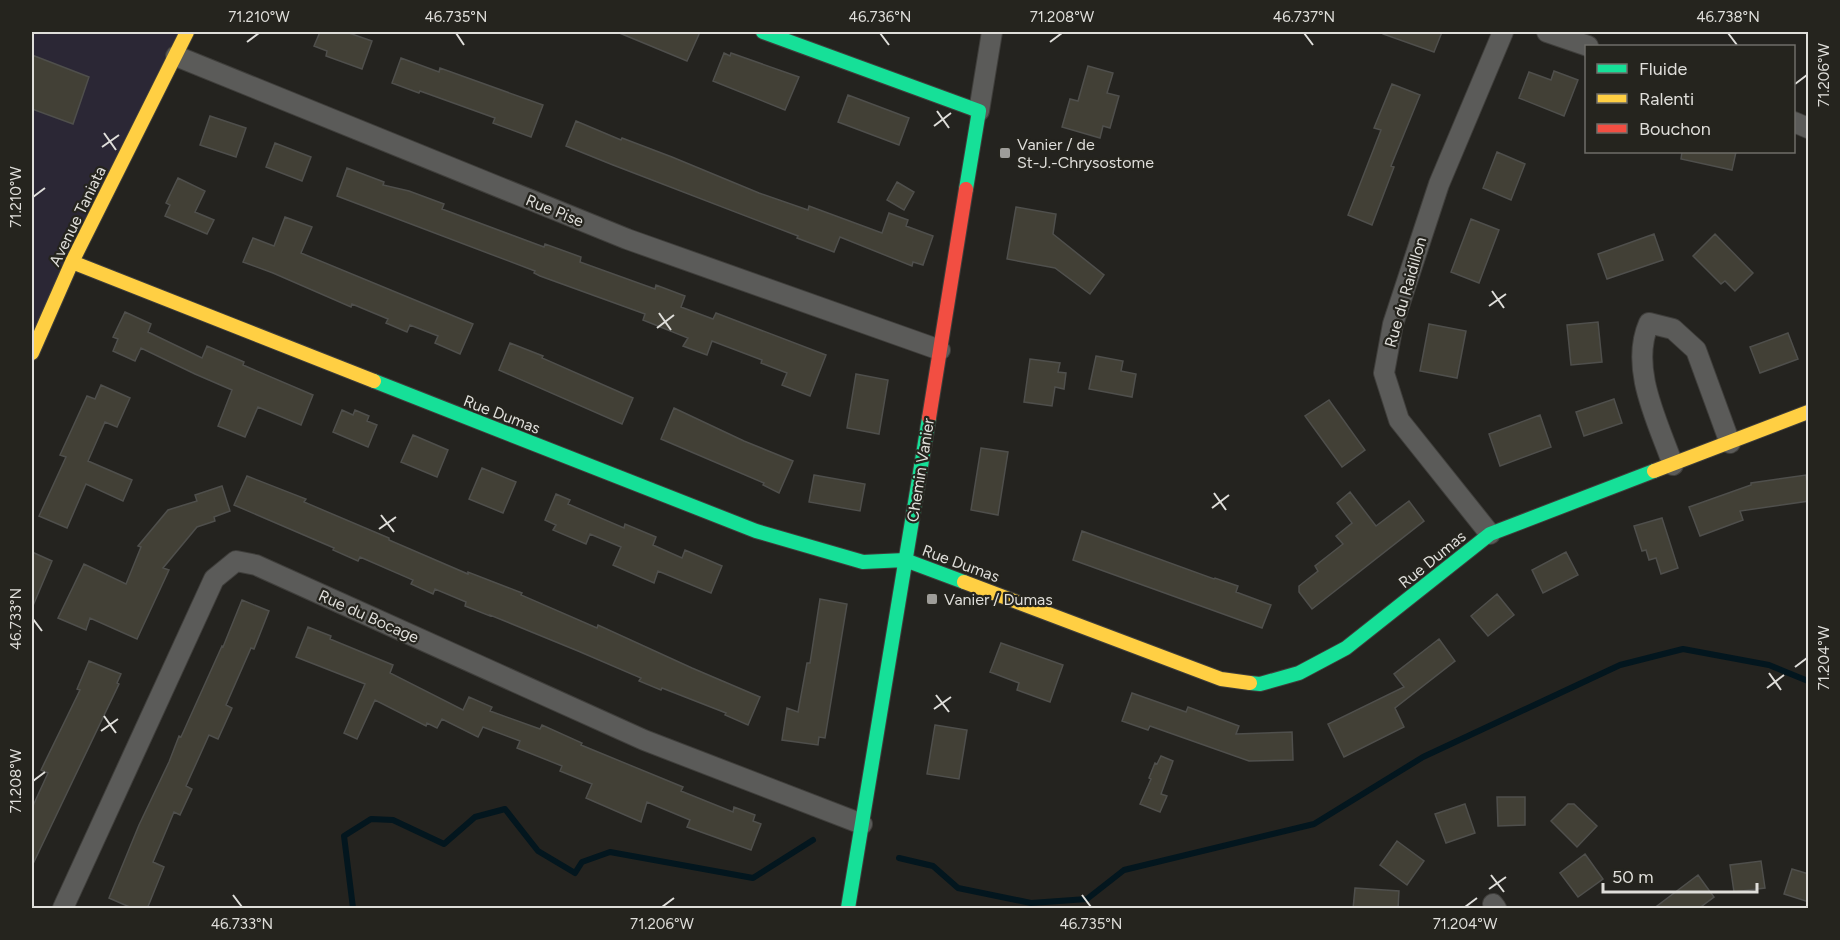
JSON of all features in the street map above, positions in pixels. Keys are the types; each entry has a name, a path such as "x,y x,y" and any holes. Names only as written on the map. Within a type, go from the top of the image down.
{"street":[{"name":"Avenue Taniata","path":"32,351 72,262 187,32"},
{"path":"764,32 979,111"},
{"name":"Chemin Vanier","path":"848,909 992,32"},
{"name":"Rue du Raidillon","path":"1490,534 1399,420 1384,373 1393,324 1439,184 1503,32"},
{"path":"1548,32 1585,45"},
{"name":"Rue Pise","path":"176,56 627,239 940,350"},
{"path":"1795,122 1809,128"},
{"name":"Rue Dumas","path":"72,262 756,531 862,562 905,560 1221,679 1260,684 1299,673 1346,648 1490,534 1809,412"},
{"path":"1673,465 1644,382 1642,338 1649,323 1673,329 1696,350 1730,443"},
{"name":"Rue du Bocage","path":"63,909 214,579 236,561 256,565 644,740 862,824"}],"shaded area":[{"path":"32,32 184,32 32,352"}],"building":[{"path":"320,32 346,32 372,41 362,69 326,56 327,51 314,46"},
{"path":"617,32 700,32 687,61"},
{"path":"1383,32 1442,32 1434,52 1383,34"},
{"path":"724,53 730,56 731,53 799,77 785,110 713,81"},
{"path":"32,55 89,77 73,124 32,109"},
{"path":"401,58 439,72 440,68 543,105 531,137 493,123 495,118 392,83"},
{"path":"1088,66 1113,73 1107,93 1119,96 1110,128 1103,126 1100,138 1062,127 1070,99 1078,101"},
{"path":"1554,71 1578,80 1564,116 1519,98 1529,72 1551,80"},
{"path":"1392,84 1420,95 1391,166 1394,167 1372,225 1348,215 1381,130 1374,128"},
{"path":"848,95 909,118 899,145 838,122"},
{"path":"210,116 246,128 236,157 200,145"},
{"path":"576,121 759,193 808,210 809,206 882,233 889,213 908,220 906,226 933,236 923,265 913,262 912,266 840,237 834,252 566,146"},
{"path":"275,143 311,157 302,181 266,167"},
{"path":"1497,152 1525,164 1511,200 1483,188"},
{"path":"1682,153 1736,153 1732,170 1681,159"},
{"path":"347,168 384,182 383,185 409,191 444,204 442,209 544,247 545,244 581,257 580,262 655,289 656,285 685,296 681,307 713,319 716,313 826,355 810,396 782,385 787,373 761,363 762,360 712,341 707,355 683,346 688,338 643,320 645,314 540,276 534,273 535,271 337,196"},
{"path":"178,178 205,191 195,212 214,220 207,234 165,216 170,205 166,203"},
{"path":"897,182 914,192 904,210 887,200"},
{"path":"1016,207 1056,214 1053,234 1104,275 1090,294 1055,268 1007,259"},
{"path":"285,217 312,227 301,253 473,324 460,354 435,343 438,336 410,325 407,332 386,323 388,319 352,304 351,307 243,262 253,238 274,246"},
{"path":"1471,219 1499,230 1479,283 1451,272"},
{"path":"1654,234 1663,260 1607,279 1598,254"},
{"path":"1715,234 1753,273 1735,291 1725,281 1721,284 1693,256"},
{"path":"125,312 151,324 148,332 202,358 207,346 244,362 243,365 313,395 301,425 258,407 245,437 218,426 232,390 141,348 135,361 113,351 118,339 113,337"},
{"path":"1598,322 1602,362 1571,365 1567,325"},
{"path":"1429,324 1466,331 1457,378 1420,371"},
{"path":"1788,333 1798,359 1760,373 1750,347"},
{"path":"510,343 633,398 622,424 499,370"},
{"path":"1096,356 1123,361 1121,371 1136,374 1132,397 1089,389"},
{"path":"1030,359 1060,363 1058,372 1066,373 1064,389 1055,387 1052,406 1024,402"},
{"path":"856,374 888,380 879,434 847,428"},
{"path":"101,385 130,398 117,427 105,422 88,461 132,480 123,501 86,484 67,528 39,516 66,457 60,455 87,396 95,399"},
{"path":"1614,399 1622,423 1584,436 1576,412"},
{"path":"1329,400 1365,450 1342,467 1305,416"},
{"path":"674,408 793,461 779,493 763,485 764,483 661,439"},
{"path":"342,410 353,415 355,410 369,416 367,421 377,425 368,447 333,432"},
{"path":"1540,415 1551,447 1500,466 1489,434"},
{"path":"413,435 448,450 437,477 401,462"},
{"path":"981,448 1008,452 998,515 971,510"},
{"path":"482,468 516,482 503,513 469,499"},
{"path":"814,475 865,484 860,511 809,502"},
{"path":"1806,475 1809,501 1740,511 1743,520 1700,536 1689,507 1751,485 1751,483"},
{"path":"247,476 306,499 304,502 389,538 389,540 468,574 468,572 522,593 521,595 597,628 598,625 760,697 748,725 725,715 726,713 639,681 641,678 465,606 466,602 435,589 433,594 411,584 413,580 360,557 358,561 333,550 334,548 234,505"},
{"path":"222,486 230,511 214,517 215,521 197,527 163,568 169,570 137,639 90,618 86,630 58,618 84,564 126,584 141,547 138,546 168,510 197,501 195,495"},
{"path":"1350,492 1376,526 1409,501 1424,521 1312,609 1299,592 1299,586 1318,571 1315,566 1343,544 1336,536 1352,523 1337,503"},
{"path":"556,494 570,500 568,504 624,528 625,524 656,537 653,545 682,558 685,550 722,566 711,593 658,571 654,583 613,565 621,547 590,534 586,544 553,530 556,525 545,520"},
{"path":"1662,518 1678,568 1661,574 1656,558 1649,560 1646,550 1642,551 1634,526"},
{"path":"1082,531 1238,586 1236,592 1271,605 1262,628 1073,560"},
{"path":"32,552 52,561 32,608"},
{"path":"1566,552 1578,575 1543,593 1532,570"},
{"path":"1497,594 1514,615 1488,636 1471,616"},
{"path":"820,599 847,604 825,738 819,737 818,745 782,740 787,708 798,712 807,663 810,663"},
{"path":"242,600 269,611 254,649 251,648 226,705 232,708 218,739 209,735 186,786 192,789 180,815 174,812 153,862 164,867 147,909 134,909 109,898 139,825 179,736 181,737 223,647"},
{"path":"308,627 331,636 330,639 393,665 390,673 463,710 469,697 492,707 490,711 540,729 542,725 582,743 581,745 683,787 681,791 733,812 734,807 755,815 753,821 761,824 751,850 687,827 690,820 647,802 641,822 586,798 592,784 560,771 562,766 517,748 520,741 483,727 478,737 442,719 437,728 427,723 426,726 375,700 357,739 344,733 365,684 296,657"},
{"path":"1439,639 1455,661 1395,708 1404,727 1344,757 1328,724 1404,687 1394,674"},
{"path":"1001,643 1063,665 1050,702 1017,690 1019,683 990,672"},
{"path":"89,661 121,674 117,683 119,684 32,866 32,808 48,773 41,770 80,690 77,689"},
{"path":"1132,693 1186,712 1188,707 1239,726 1236,734 1292,732 1293,760 1249,761 1150,726 1148,730 1122,721"},
{"path":"935,725 967,730 959,779 927,774"},
{"path":"1161,756 1173,761 1161,794 1167,796 1160,812 1140,804 1155,763 1157,764"},
{"path":"1497,797 1525,797 1525,825 1498,826"},
{"path":"1465,804 1475,833 1446,843 1435,814"},
{"path":"1568,804 1574,804 1597,826 1577,847 1551,821"},
{"path":"1397,841 1424,861 1407,885 1380,865"},
{"path":"1585,854 1603,879 1578,897 1560,873"},
{"path":"1761,861 1765,888 1734,892 1730,865"},
{"path":"1792,869 1809,874 1809,902 1784,894"},
{"path":"1698,875 1714,897 1698,909 1653,909"},
{"path":"1355,888 1399,891 1398,909 1353,909"}],"waterway":[{"path":"899,858 933,866 958,888 1031,903 1087,899 1124,870 1314,824 1423,757 1620,665 1683,649 1769,665 1808,681"},
{"path":"353,908 344,836 371,819 393,820 444,844 475,817 505,809 538,851 575,873 582,862 610,852 753,878 813,840"}],"traffic: fast":[{"path":"763,32 979,111 966,189"},
{"path":"374,381 756,531 863,562 905,560 964,582"},
{"path":"848,908 929,418"},
{"path":"1250,683 1260,684 1299,673 1346,648 1490,534 1654,471"}],"traffic: slow":[{"path":"32,353 72,262 187,32"},
{"path":"72,262 374,381"},
{"path":"1654,471 1808,412"},
{"path":"964,582 1221,679 1250,683"}],"traffic: jam":[{"path":"929,418 966,189"}],"place":[{"name":"Vanier / de St-J.-Chrysostome","path":"1005,153"},
{"name":"Vanier / Dumas","path":"932,599"}]}
